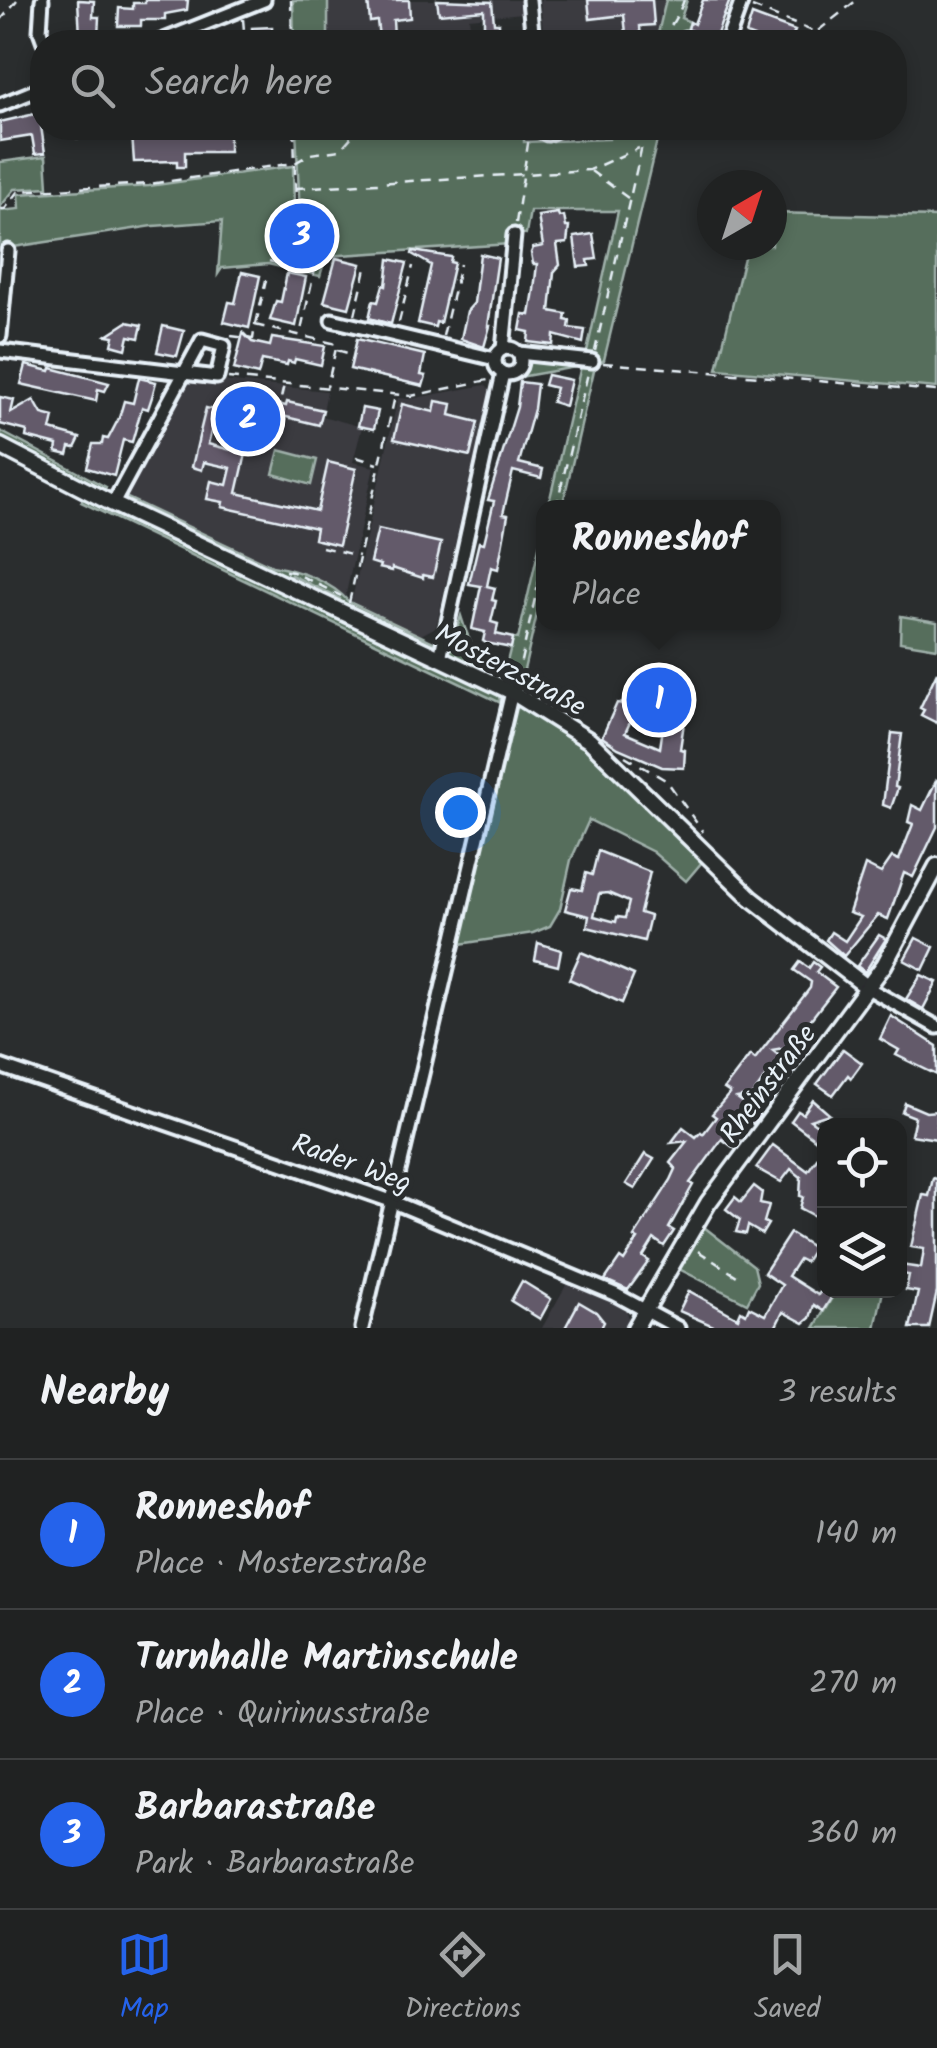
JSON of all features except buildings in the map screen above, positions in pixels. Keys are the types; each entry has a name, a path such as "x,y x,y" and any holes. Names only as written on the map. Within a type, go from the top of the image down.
{"street":[{"path":"40,30 42,0"},
{"path":"190,30 264,0"},
{"path":"529,0 533,30"},
{"path":"731,30 741,2"},
{"path":"0,105 30,93"},
{"path":"503,375 497,368 514,235"},
{"path":"0,336 8,250"},
{"path":"332,320 440,346 499,354 512,348 522,362 519,370 503,375"},
{"path":"0,352 183,373 217,377 224,346 202,340 183,373 113,504"},
{"path":"519,354 592,361"},
{"path":"440,658 503,375"},
{"name":"Mosterzstraße","path":"0,446 113,504 512,692 590,741 750,898 868,988 937,1027"},
{"path":"362,1328 512,692"},
{"name":"Rheinstraße","path":"635,1328 724,1180 884,965 937,866"},
{"name":"Rader Weg","path":"0,1066 391,1201 615,1294 678,1328"}],"path":[{"path":"0,21 17,0"},
{"path":"291,0 292,30"},
{"path":"667,30 679,16 684,0"},
{"path":"817,30 858,0"},
{"path":"741,2 809,30"},
{"path":"242,9 245,30"},
{"path":"294,140 299,216 318,244 300,335"},
{"path":"0,209 5,209 19,191 149,184 295,163 310,154 340,150 349,140"},
{"path":"514,235 527,140"},
{"path":"558,500 643,140"},
{"path":"296,188 589,170 642,147"},
{"path":"589,170 630,200"},
{"path":"270,262 314,272"},
{"path":"440,346 460,264"},
{"path":"396,336 413,266"},
{"path":"352,325 366,268"},
{"path":"224,346 232,335 253,339 266,280"},
{"path":"255,326 337,344 327,387"},
{"path":"336,349 356,355"},
{"path":"592,361 937,391"},
{"path":"217,377 396,395 426,394 503,375"},
{"path":"468,384 470,376"},
{"path":"277,415 285,384"},
{"path":"346,614 396,395"},
{"path":"356,457 380,464"},
{"path":"322,548 359,556"},
{"path":"512,692 536,592"},
{"path":"684,1242 737,1276"}],"shaded area":[{"path":"328,0 521,0 523,13 469,18 471,30 328,30"},
{"path":"540,0 666,0 659,30 543,30"},
{"path":"192,378 327,391 322,416 362,427 353,462 374,467 345,598 294,570 272,566 125,497 182,383"},
{"path":"485,385 490,390 436,627 419,636 351,604 398,398"},
{"path":"569,1280 614,1298 613,1302 629,1318 624,1328 542,1328"}],"green space":[{"path":"293,0 328,0 328,30 294,30"},
{"path":"666,0 687,0 681,18 690,22 687,30 659,30"},
{"path":"297,140 657,140 604,360 595,366 564,500 550,500 581,366 514,378 528,356 563,364 586,356 618,211 530,211 526,234 512,233 510,244 326,256 320,276 268,264 222,268 218,274 222,221 153,226 0,249 0,211 20,209 19,194 149,186 293,166 294,211 300,216"},
{"path":"46,156 48,187 15,189 0,207 0,162"},
{"path":"787,213 937,217 937,388 717,369 743,260 787,260"},
{"path":"0,431 106,487 103,494 0,439"},
{"path":"279,450 317,460 311,485 273,474"},
{"path":"125,497 272,566 314,578 349,602 450,650 461,616 476,650 504,674 513,638 518,639 536,561 536,618 521,683 506,675 505,682 338,606 340,599 291,575 287,582 127,505"},
{"path":"84,498 497,691 501,703 81,502"},
{"path":"901,616 937,622 937,648 900,642"},
{"path":"517,702 596,755 702,862 686,881 653,852 589,820 571,860 560,909 550,926 533,933 460,944"},
{"path":"704,1227 754,1266 758,1283 747,1303 677,1268"},
{"path":"832,1298 881,1298 875,1328 814,1328"}],"place":[{"name":"Barbarastraße","path":"302,236"},
{"name":"Turnhalle Martinschule","path":"248,419"},
{"name":"Ronneshof","path":"659,700"}]}
